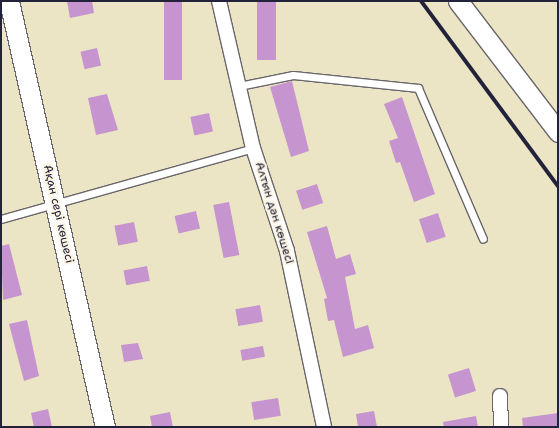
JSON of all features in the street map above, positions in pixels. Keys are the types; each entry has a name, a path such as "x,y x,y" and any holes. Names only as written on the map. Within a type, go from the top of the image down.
{"street":[{"name":"Ақан сері көшесі","path":"10,1 105,427"},
{"name":"Алтын дән көшесі","path":"219,1 253,148 287,251 324,427"},
{"path":"458,1 558,132"},
{"path":"500,396 501,427"}],"lane":[{"path":"239,86 293,75 418,88 483,239"},
{"path":"1,219 253,148"}],"building":[{"path":"67,1 92,1 94,13 70,18"},
{"path":"164,1 182,1 182,80 164,80"},
{"path":"257,1 276,1 276,60 257,60"},
{"path":"97,48 101,66 84,69 80,52"},
{"path":"292,81 309,151 291,157 270,87"},
{"path":"107,94 118,130 96,135 88,98"},
{"path":"402,97 435,194 414,202 400,162 396,163 389,141 398,138 384,104"},
{"path":"209,113 213,132 194,136 190,117"},
{"path":"317,184 323,203 302,210 296,191"},
{"path":"229,202 239,255 224,258 213,205"},
{"path":"196,211 200,229 179,233 175,216"},
{"path":"438,213 446,237 427,243 419,219"},
{"path":"134,222 138,242 118,245 114,226"},
{"path":"327,226 336,259 350,254 356,274 345,277 355,329 368,325 374,348 343,357 334,320 328,321 324,299 327,298 307,232"},
{"path":"9,244 22,295 3,300 1,246"},
{"path":"147,266 150,281 126,285 123,271"},
{"path":"260,305 263,322 238,326 235,309"},
{"path":"27,320 39,376 24,381 9,324"},
{"path":"138,343 143,359 124,362 121,345"},
{"path":"263,346 265,357 242,361 240,350"},
{"path":"469,368 476,391 455,397 448,374"},
{"path":"278,398 281,416 254,420 251,402"},
{"path":"48,409 52,427 34,427 31,413"},
{"path":"374,411 377,427 358,427 356,414"},
{"path":"170,412 173,427 152,427 150,416"},
{"path":"558,413 558,427 523,427 522,418"},
{"path":"476,416 478,427 444,427 443,422"}],"railway":[{"path":"421,1 558,186"}]}
